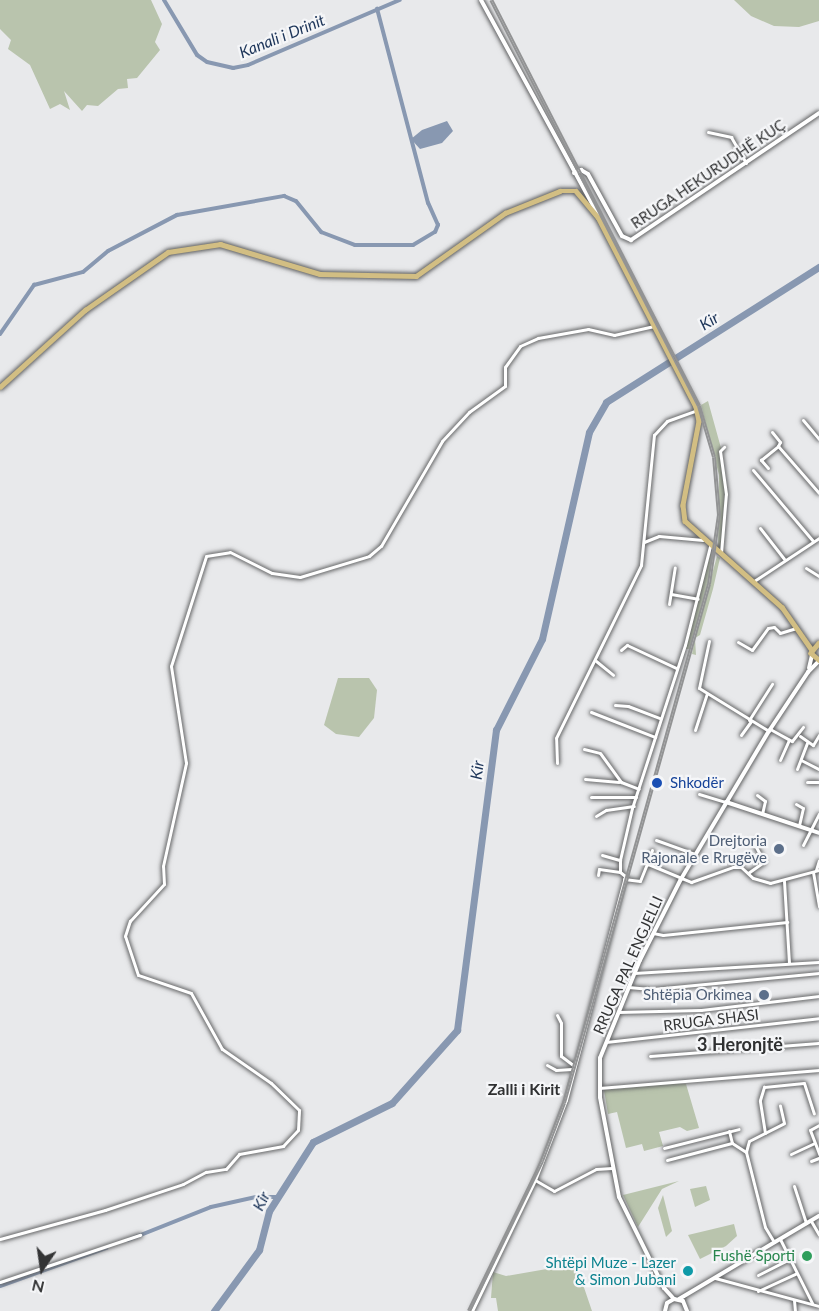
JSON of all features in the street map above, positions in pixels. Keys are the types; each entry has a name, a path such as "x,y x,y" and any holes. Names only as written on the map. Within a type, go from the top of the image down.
{"main road":[{"path":"481,0 574,174 592,201 598,217 656,325 697,409 698,427 682,510 687,525 798,626 812,653 819,661 808,672"},
{"name":"RRUGA HEKURUDHË KUÇ","path":"574,174 581,170 590,177 622,236 631,240 819,113"},
{"path":"0,387 85,310 168,252 220,244 320,274 411,276 426,271 506,213 560,191 581,194 598,217"},
{"path":"805,637 817,643 812,653 808,672"},
{"name":"RRUGA PAL ENGJELLI","path":"667,1302 664,1288 619,1197 599,1088 599,1068 605,1042 617,1012 653,933 681,879 769,730 808,672"},
{"path":"726,802 819,833"},
{"path":"665,1311 667,1302 692,1295 715,1278 819,1216"},
{"name":"RRUGA PAL ENGJELLI","path":"664,1288 686,1305"},
{"path":"687,1311 686,1305 692,1295"}],"street":[{"path":"708,132 731,137 746,163"},
{"path":"0,1239 105,1210 183,1184 206,1172 226,1169 239,1154 283,1146 298,1130 299,1110 271,1083 222,1049 191,993 138,975 125,936 130,921 164,884 163,866 186,762 171,666 206,556 230,552 272,573 300,577 369,556 381,546 442,441 474,407 507,384 505,368 516,350 546,336 588,329 619,335 656,325"},
{"path":"557,764 554,742 639,570 644,542 654,435 666,421 697,409"},
{"path":"803,420 819,439"},
{"path":"768,468 761,460 780,442 772,432"},
{"path":"778,446 819,493"},
{"path":"720,554 726,536 726,480 720,451 724,447"},
{"path":"753,470 813,541"},
{"path":"760,528 784,559"},
{"path":"644,542 659,536 703,540"},
{"path":"753,583 784,559 819,538"},
{"path":"472,1311 535,1180 564,1106 572,1067 624,879 620,872 621,860 636,797 698,598 710,546"},
{"path":"669,604 675,567"},
{"path":"806,568 819,576"},
{"path":"671,594 698,598"},
{"path":"738,642 752,650 768,628 774,627 780,633 798,626"},
{"path":"709,641 698,685 707,694 750,720 789,740"},
{"path":"621,650 627,645 676,668"},
{"path":"596,660 596,665 613,675"},
{"path":"741,735 772,684"},
{"path":"695,730 707,694"},
{"path":"615,705 628,705 660,718"},
{"path":"591,712 655,737"},
{"path":"800,736 803,727"},
{"path":"800,736 807,743 815,745 819,735"},
{"path":"780,760 789,740 800,736"},
{"path":"797,769 807,743"},
{"path":"584,749 600,753 621,782"},
{"path":"801,760 819,769"},
{"path":"585,779 621,782 639,789"},
{"path":"807,782 819,782"},
{"path":"699,794 726,802"},
{"path":"757,795 765,801 762,814"},
{"path":"591,797 636,797"},
{"path":"796,804 803,808 799,826"},
{"path":"596,816 606,810 634,806"},
{"path":"803,845 819,814"},
{"path":"656,840 695,854"},
{"path":"747,873 764,862 753,841"},
{"path":"652,850 648,864 681,879 694,882 733,867 763,883 784,881 816,871"},
{"path":"602,855 621,860"},
{"path":"819,860 816,871 819,906"},
{"name":"RRUGA PAL ENGJELLI","path":"624,879 640,881 648,864"},
{"path":"598,875 600,869 620,872"},
{"path":"784,881 789,963"},
{"path":"653,933 663,935 787,922"},
{"path":"634,973 819,962"},
{"path":"628,987 653,989 819,973"},
{"path":"617,1012 701,1010 819,996"},
{"path":"556,1015 561,1023 560,1054 563,1061 572,1067"},
{"name":"RRUGA SHASI","path":"605,1042 819,1018"},
{"path":"650,1056 819,1043"},
{"path":"546,1065 556,1070 572,1067"},
{"path":"599,1088 819,1070"},
{"path":"765,1133 760,1100 764,1087 804,1083 814,1113"},
{"path":"774,1242 765,1227 746,1152 748,1142 784,1123 780,1105"},
{"path":"811,1161 819,1156 810,1130 819,1125"},
{"path":"664,1148 739,1129"},
{"path":"729,1131 732,1143 746,1152"},
{"path":"667,1160 732,1143"},
{"path":"791,1154 815,1143"},
{"path":"535,1180 554,1191 596,1169 612,1168"},
{"path":"794,1186 809,1222 819,1235"},
{"path":"0,1282 140,1235"},
{"path":"780,1239 812,1303"},
{"path":"758,1275 789,1259"},
{"path":"756,1292 796,1273"},
{"path":"715,1278 756,1292 819,1306"},
{"path":"794,1300 795,1311"}],"green space":[{"path":"0,0 151,0 162,24 155,42 160,50 137,78 127,79 128,88 118,89 98,106 87,105 82,111 64,91 70,110 60,104 50,109 30,65 8,49 11,40 0,29"},
{"path":"734,0 819,0 819,21 799,27 774,26 751,16"},
{"path":"708,401 721,448 725,488 721,551 718,548 719,475 701,405"},
{"path":"711,552 714,554 690,649 685,649"},
{"path":"717,556 720,558 713,589 700,635 695,638"},
{"path":"695,638 696,655 692,654"},
{"path":"338,678 369,678 377,690 374,718 359,737 336,734 324,725"},
{"path":"686,1084 699,1128 687,1131 680,1127 659,1132 663,1146 644,1151 642,1144 626,1148 617,1112 608,1114 604,1090"},
{"path":"679,1181 662,1189 638,1227 623,1195"},
{"path":"706,1186 710,1200 695,1207 690,1189"},
{"path":"663,1195 672,1231 666,1237 658,1208"},
{"path":"734,1224 737,1236 726,1246 700,1259 688,1235"},
{"path":"576,1264 592,1311 498,1311 496,1298 491,1298 493,1272 506,1276"}],"water":[{"path":"447,121 453,131 442,143 420,149 411,139 422,130"}],"waterway":[{"name":"Kanali i Drinit","path":"164,0 197,55 207,62 233,68 248,65 400,0"},
{"path":"0,334 34,285 83,272 108,251 177,215 284,196 296,201 321,232 355,245 413,245 435,232 438,225 428,203 377,9"},
{"name":"Kir","path":"214,1311 259,1250 269,1211 313,1142 392,1103 457,1030 496,730 542,639 589,432 606,402 819,267"},
{"path":"128,1240 211,1207 256,1197 278,1197"},
{"path":"0,1286 106,1248"}],"railway":[{"path":"469,1311 542,1161 564,1103 709,584 719,515 714,457 699,406 491,0"}],"place":[{"name":"Shkodër","path":"657,783"},
{"name":"Drejtoria Rajonale e Rrugëve","path":"779,849"},
{"name":"Shtëpia Orkimea","path":"764,995"},
{"name":"Fushë Sporti","path":"807,1256"},
{"name":"Shtëpi Muze - Lazer & Simon Jubani","path":"688,1271"}],"district":[{"name":"3 Heronjtë","path":"740,1044"},
{"name":"Zalli i Kirit","path":"524,1089"}]}
